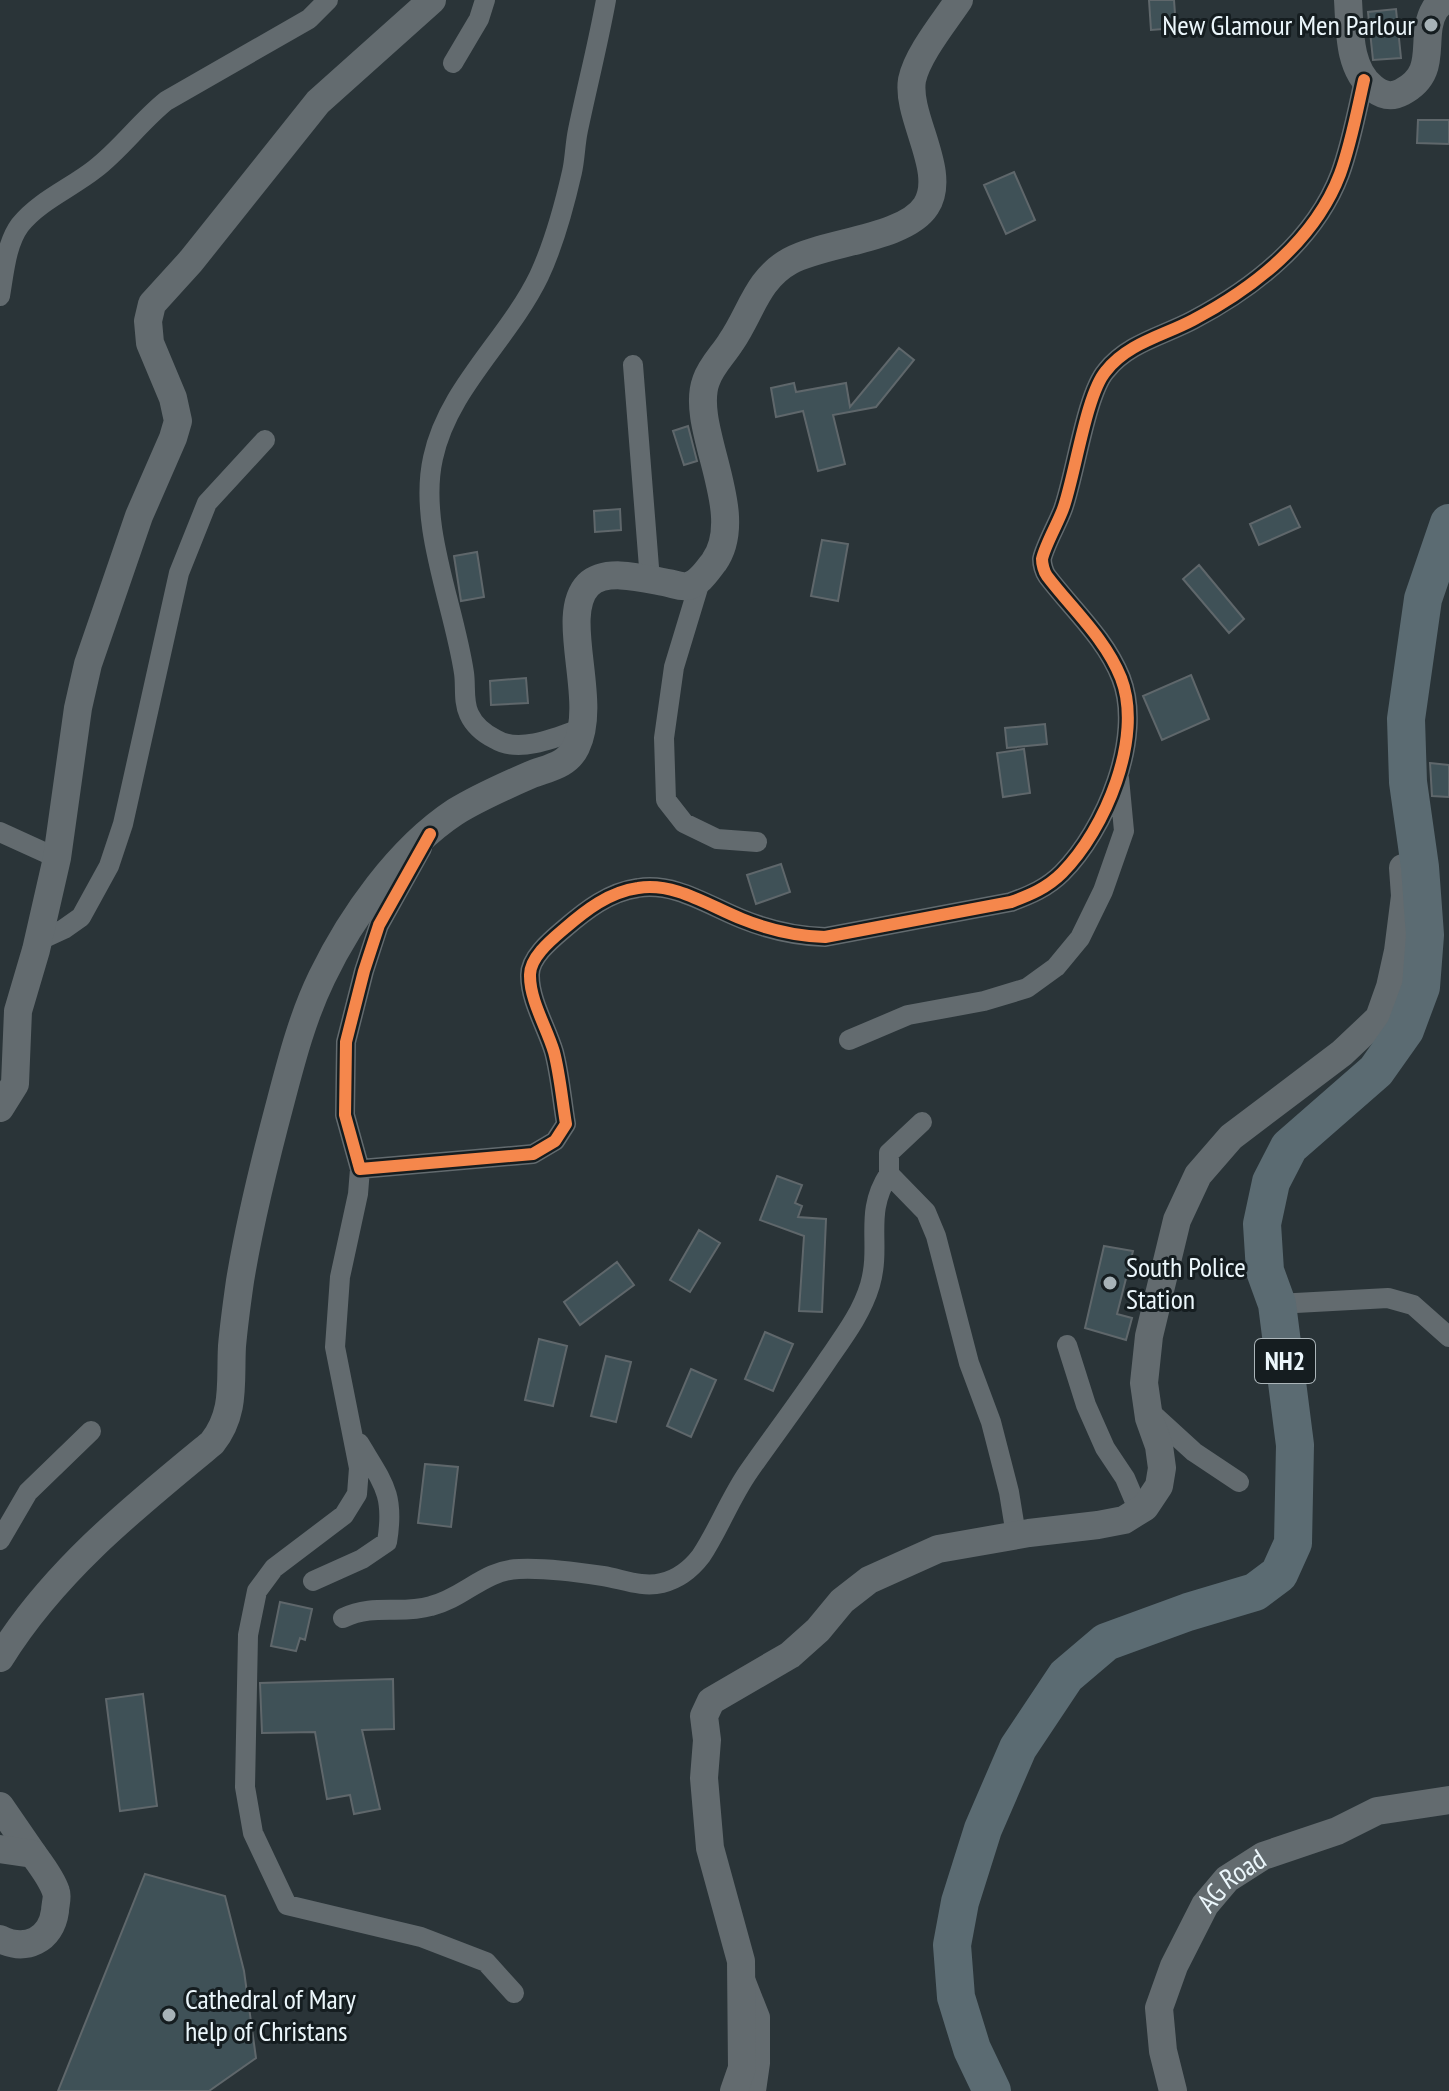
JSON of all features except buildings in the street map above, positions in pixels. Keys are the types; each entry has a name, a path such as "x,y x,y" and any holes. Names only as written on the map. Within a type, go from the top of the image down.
{"highway":[{"name":"NH2","path":"992,2091 972,2049 956,1997 952,1945 960,1902 983,1829 1018,1748 1066,1676 1106,1642 1255,1592 1279,1574 1293,1543 1295,1445 1277,1304 1265,1271 1262,1224 1271,1182 1289,1147 1376,1071 1405,1030 1421,987 1425,935 1420,867 1408,782 1406,719 1423,599 1449,523"}],"main road":[{"path":"0,1108 15,1084 18,1011 57,858 78,708 88,664 139,516 178,421 173,398 150,343 148,321 152,304 191,261 318,102 432,0"},
{"path":"0,1658 18,1630 105,1532 212,1443 223,1428 230,1406 232,1345 246,1245 265,1155 295,1045 322,977 353,922 392,868 430,834 455,812 531,775 559,765 575,751 582,728 584,704 576,609 589,584 600,576 686,586 701,578 722,550 725,524 720,481 705,416 707,377 733,340 756,293 770,276 791,260 897,228 925,209 933,179 912,81 922,57 959,0"},
{"path":"1348,0 1353,57 1364,80 1376,91 1389,96 1399,94 1415,83 1427,62 1435,9 1444,0"},
{"path":"734,2091 742,2068 741,1968 710,1848 704,1778 707,1740 704,1716 711,1701 790,1655 818,1630 842,1601 869,1580 938,1549 1111,1523 1124,1520 1145,1507 1159,1486 1162,1468 1144,1383 1149,1336 1177,1220 1198,1175 1231,1137 1342,1053 1379,1018 1390,987 1405,896 1401,848 1406,719"},
{"name":"AG Road","path":"1173,2091 1163,2051 1159,2008 1174,1966 1205,1905 1227,1879 1263,1856 1337,1831 1377,1811 1449,1800"},
{"path":"0,1806 57,1893 54,1920 45,1936 32,1945 0,1939"},
{"path":"0,1849 33,1854"}],"street":[{"path":"0,296 11,243 21,225 44,204 118,150 145,118 166,101 309,19 328,0"},
{"path":"453,63 479,19 485,0"},
{"path":"582,728 554,739 516,745 498,742 471,718 466,707 465,675 455,624 432,526 432,463 451,407 506,332 540,274 573,170 577,134 597,55 606,0"},
{"path":"360,1169 533,1154 555,1141 566,1124 555,1055 529,975 535,958 562,931 600,901 639,888 682,892 741,919 780,932 825,937 1011,902 1039,891 1063,872 1089,836 1118,774 1126,748 1127,713 1121,680 1093,632 1044,573 1042,559 1064,507 1103,373 1131,348 1191,321 1239,294 1278,262 1324,207 1340,175 1364,80"},
{"path":"633,365 650,580"},
{"path":"38,941 81,917 109,866 123,824 179,573 207,503 265,440"},
{"path":"701,578 674,667 664,738 666,800 684,823 717,839 757,842"},
{"path":"849,1040 908,1015 984,1001 1027,988 1056,967 1080,938 1103,891 1124,831 1118,774"},
{"path":"0,832 57,858"},
{"path":"430,834 379,925 346,1042 345,1115 360,1169 358,1194 340,1277 335,1347 359,1468 357,1494 344,1515 274,1568 257,1591 248,1635 245,1787 253,1833 287,1905 421,1937 486,1962 514,1993"},
{"path":"343,1618 360,1610 429,1607 455,1598 492,1573 517,1569 554,1570 634,1584 661,1583 686,1573 701,1556 747,1474 857,1316 870,1283 875,1247 872,1216 879,1190 889,1174 889,1153 922,1122"},
{"path":"889,1174 926,1212 936,1236 969,1363 991,1422 1006,1478 1016,1535"},
{"path":"1277,1304 1388,1298 1413,1305 1449,1337"},
{"path":"1067,1345 1086,1405 1139,1511"},
{"path":"1148,1410 1194,1452 1239,1482"},
{"path":"313,1581 362,1559 387,1542 390,1500 351,1429"},
{"path":"0,1540 28,1492 91,1431"},
{"path":"741,1968 760,2017 760,2063 756,2091"}],"cycle path":[{"path":"430,834 379,925 346,1042 345,1115 360,1169 533,1154 555,1141 566,1124 556,1061 533,995 531,969 542,950 559,933 589,909 617,893 638,888 665,888 762,926 793,934 825,937 1011,902 1056,878 1078,855 1106,808 1124,754 1128,727 1127,702 1114,663 1047,576 1042,561 1061,515 1099,382 1125,353 1193,320 1238,293 1299,241 1329,198 1340,174 1364,80"}],"place":[{"name":"New Glamour Men Parlour","path":"1431,25"},
{"name":"South Police Station","path":"1110,1283"},
{"name":"Cathedral of Mary help of Christans","path":"169,2015"}]}
